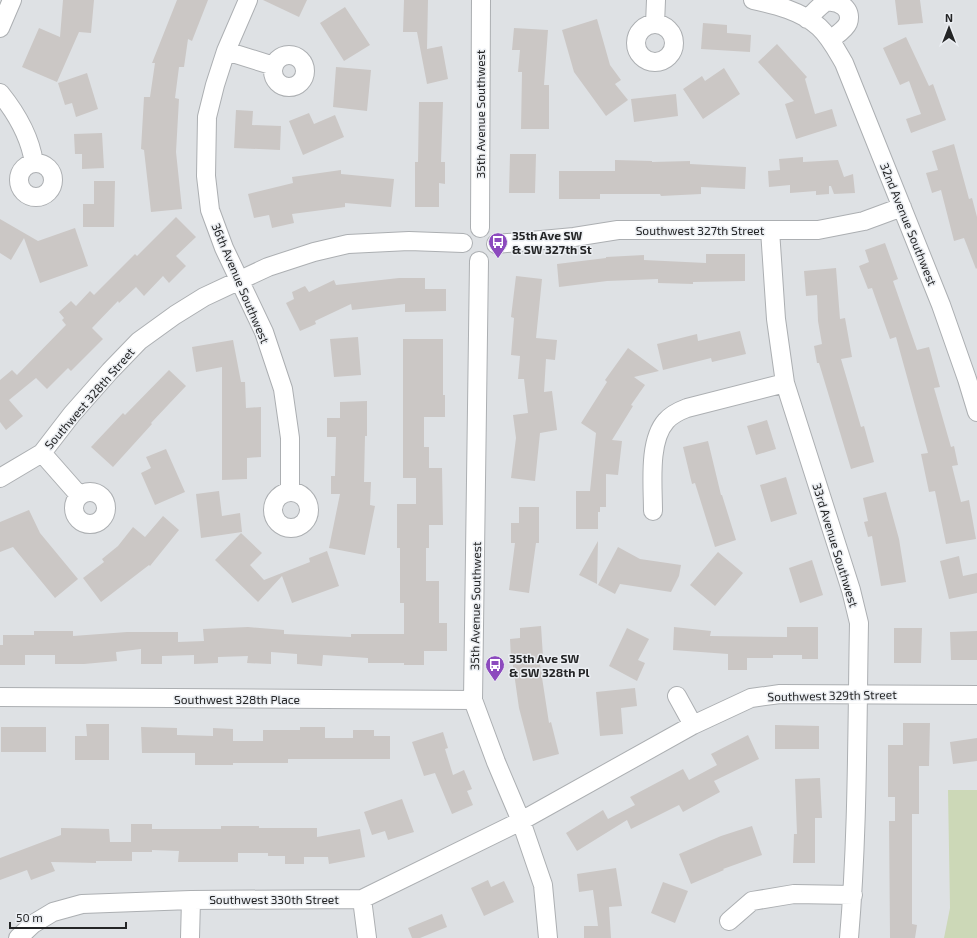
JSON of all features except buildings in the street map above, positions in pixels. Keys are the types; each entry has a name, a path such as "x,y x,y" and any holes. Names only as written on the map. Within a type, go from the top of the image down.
{"street":[{"path":"0,28 12,0"},
{"name":"36th Avenue Southwest","path":"248,0 226,51 214,85 207,117 206,176 210,210 238,281 264,332 283,389 290,438 290,492"},
{"name":"35th Avenue Southwest","path":"480,228 481,0"},
{"path":"655,24 656,0"},
{"path":"753,0 769,3 799,14 819,29 844,29 849,18 848,11 845,6 840,2 833,0 822,5 819,29"},
{"name":"32nd Avenue Southwest","path":"819,29 844,64 941,305 977,412"},
{"path":"226,51 274,66"},
{"path":"0,93 23,126 28,138 34,163"},
{"name":"Southwest 327th Street","path":"496,244 574,237 618,230 818,230 864,221 902,207"},
{"path":"480,228 490,231 496,244 493,254 489,258 479,261 474,260 465,253 463,243 466,234 470,230 480,228"},
{"name":"33rd Avenue Southwest","path":"770,230 776,319 785,383 851,590 858,623 858,694 853,896 849,938"},
{"path":"238,281 268,267 314,252 348,244 408,241 463,243"},
{"name":"35th Avenue Southwest","path":"479,261 473,700 496,762 521,821 543,885 548,938"},
{"name":"Southwest 328th Street","path":"0,478 42,452 72,414 139,341 175,315 204,297 238,281"},
{"path":"653,511 654,452 664,422 675,413 687,408 785,383"},
{"name":"Southwest 328th Street","path":"42,452 79,495"},
{"name":"Southwest 329th Street","path":"521,821 693,725 751,698 780,694 977,695"},
{"path":"678,696 693,725"},
{"name":"Southwest 328th Place","path":"0,698 473,700"},
{"name":"Southwest 330th Street","path":"18,938 33,924 53,912 82,904 191,900 362,899 521,821"},
{"path":"729,921 752,901 794,894 853,896"},
{"path":"362,899 367,938"},
{"path":"190,938 191,900"}],"green space":[{"path":"948,790 977,790 977,938 944,938 950,908"}],"place":[{"name":"35th Ave SW & SW 327th St","path":"498,259"},
{"name":"35th Ave SW & SW 328th Pl","path":"495,682"}]}
